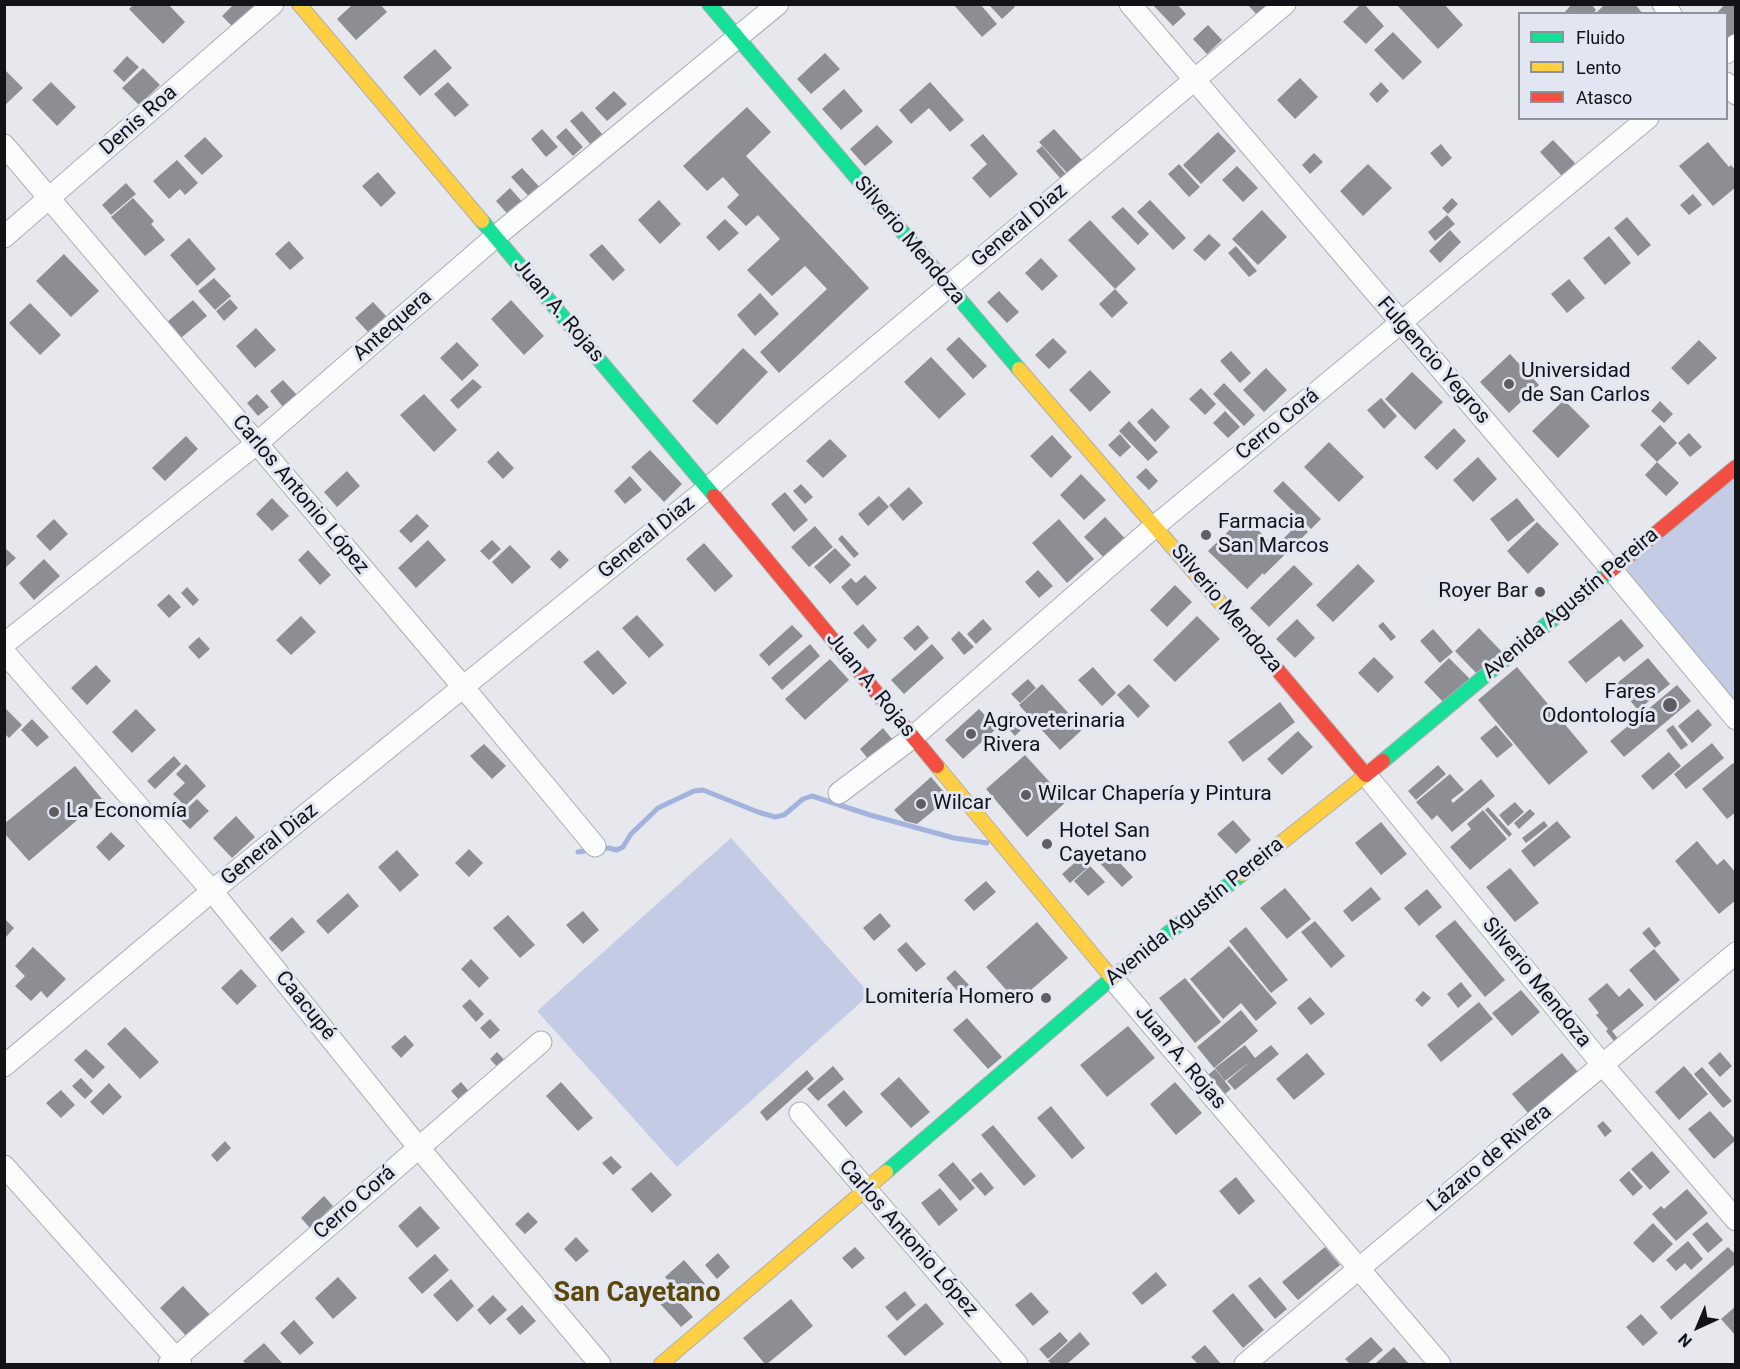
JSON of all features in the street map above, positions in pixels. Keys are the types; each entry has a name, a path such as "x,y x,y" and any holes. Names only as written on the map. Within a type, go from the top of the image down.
{"main road":[{"name":"Juan A. Rojas","path":"299,4 708,488 1112,978"},
{"name":"Silverio Mendoza","path":"709,4 1366,775"},
{"name":"Avenida Agustín Pereira","path":"661,1365 1112,978 1366,775 1736,467"}],"street":[{"name":"Denis Roa","path":"4,237 273,4"},
{"name":"Antequera","path":"4,644 256,444 495,237 777,4"},
{"name":"Fulgencio Yegros","path":"1130,4 1736,719"},
{"name":"General Diaz","path":"4,1066 212,891 708,488 1285,4"},
{"name":"Cerro Corá","path":"839,793 912,737 1155,526 1402,324 1646,120"},
{"name":"Carlos Antonio López","path":"4,145 595,846"},
{"name":"Caacupé","path":"4,652 212,891 419,1148 600,1365"},
{"name":"Silverio Mendoza","path":"1366,775 1602,1064 1736,1220"},
{"name":"Lázaro de Rivera","path":"1245,1365 1736,953"},
{"name":"Juan A. Rojas","path":"1112,978 1440,1365"},
{"name":"Cerro Corá","path":"175,1363 541,1042"},
{"name":"Carlos Antonio López","path":"800,1113 1017,1365"},
{"path":"4,1166 175,1363"}],"shaded area":[{"path":"1735,472 1735,714 1616,571"},
{"path":"731,838 870,994 677,1167 537,1011"}],"building":[{"path":"134,4 168,4 185,22 163,44 129,9"},
{"path":"234,4 251,4 258,12 237,31 222,16"},
{"path":"353,4 380,4 387,12 356,40 337,19"},
{"path":"953,4 980,4 997,24 982,37"},
{"path":"991,4 1012,4 1015,7 1002,19 990,6"},
{"path":"1156,4 1177,4 1186,14 1173,26 1154,6"},
{"path":"1247,4 1270,4 1258,16"},
{"path":"1361,4 1364,4 1384,26 1366,44 1343,22"},
{"path":"1396,4 1444,4 1463,25 1438,49"},
{"path":"1572,4 1591,4 1596,10 1594,12 1565,12"},
{"path":"1605,4 1635,4 1641,12 1597,12"},
{"path":"1725,4 1732,4 1736,8 1736,35 1728,42 1728,12 1718,12"},
{"path":"1208,25 1222,40 1207,54 1193,39"},
{"path":"1393,32 1422,62 1403,80 1374,50"},
{"path":"435,49 452,68 420,96 403,77"},
{"path":"825,53 840,69 811,94 797,79"},
{"path":"127,56 139,67 124,82 113,71"},
{"path":"143,68 160,85 139,105 122,88"},
{"path":"4,69 23,88 4,106"},
{"path":"1300,78 1318,97 1295,119 1277,100"},
{"path":"51,82 76,107 57,126 32,100"},
{"path":"448,82 469,105 455,117 434,94"},
{"path":"930,82 964,120 950,132 929,108 911,124 899,110"},
{"path":"1381,82 1389,91 1377,103 1369,94"},
{"path":"844,89 863,111 841,130 822,109"},
{"path":"614,91 627,104 607,121 595,108"},
{"path":"747,107 771,132 746,156 869,288 779,373 760,352 827,289 805,266 772,296 747,270 780,239 758,215 746,226 727,207 739,195 723,177 707,191 683,166"},
{"path":"582,111 603,135 591,145 570,121"},
{"path":"877,125 893,142 865,166 850,149"},
{"path":"566,128 583,147 573,156 556,137"},
{"path":"542,129 558,147 546,157 531,139"},
{"path":"1054,129 1082,160 1067,173 1039,142"},
{"path":"1218,132 1236,151 1201,184 1183,165"},
{"path":"983,134 1018,174 990,198 972,178 987,164 970,145"},
{"path":"205,137 223,156 202,175 184,156"},
{"path":"1553,140 1575,163 1562,176 1540,152"},
{"path":"1708,142 1729,167 1731,165 1736,171 1736,187 1713,206 1679,166"},
{"path":"1441,144 1452,158 1442,167 1430,153"},
{"path":"1042,146 1066,174 1061,179 1036,151"},
{"path":"1314,153 1323,162 1310,174 1302,165"},
{"path":"177,160 198,183 185,195 180,189 169,199 153,181"},
{"path":"1179,164 1200,187 1189,197 1168,174"},
{"path":"1368,164 1392,188 1363,216 1340,191"},
{"path":"1237,166 1258,188 1243,202 1222,180"},
{"path":"522,168 545,193 534,202 511,177"},
{"path":"378,172 396,193 381,207 362,186"},
{"path":"126,183 136,194 111,215 102,205"},
{"path":"510,188 526,206 512,219 496,201"},
{"path":"1693,194 1702,205 1689,215 1680,205"},
{"path":"133,198 154,221 151,224 165,240 145,256 111,217"},
{"path":"1452,198 1458,204 1448,214 1442,208"},
{"path":"659,200 681,224 660,244 638,220"},
{"path":"1150,200 1186,238 1173,250 1137,212"},
{"path":"1123,207 1149,234 1138,245 1111,217"},
{"path":"1262,210 1287,237 1258,265 1232,239"},
{"path":"1447,215 1455,224 1435,241 1428,232"},
{"path":"1627,217 1651,245 1638,256 1614,228"},
{"path":"725,219 739,233 719,251 706,237"},
{"path":"1090,220 1136,269 1115,289 1068,240"},
{"path":"1450,230 1461,242 1440,263 1429,251"},
{"path":"1209,234 1221,245 1205,261 1193,250"},
{"path":"1609,236 1631,263 1605,285 1583,258"},
{"path":"189,238 216,269 197,286 170,255"},
{"path":"289,241 304,258 290,270 275,254"},
{"path":"602,244 625,270 613,281 589,255"},
{"path":"1236,246 1257,271 1249,277 1228,253"},
{"path":"64,254 99,291 71,317 36,281"},
{"path":"1041,258 1058,276 1042,291 1025,273"},
{"path":"214,278 231,296 215,310 198,291"},
{"path":"1569,279 1585,298 1567,313 1551,294"},
{"path":"1115,289 1128,303 1112,318 1099,304"},
{"path":"999,291 1019,312 1007,323 987,302"},
{"path":"760,293 779,314 755,336 737,315"},
{"path":"230,299 238,308 224,321 216,311"},
{"path":"193,300 207,316 181,338 167,322"},
{"path":"511,300 544,336 524,355 491,319"},
{"path":"373,302 386,316 368,332 355,318"},
{"path":"30,303 61,335 40,355 9,323"},
{"path":"256,328 276,350 255,368 236,346"},
{"path":"959,337 987,366 973,379 946,349"},
{"path":"1053,338 1067,352 1049,369 1035,355"},
{"path":"1699,340 1717,358 1688,385 1671,368"},
{"path":"457,342 479,365 462,381 440,358"},
{"path":"743,348 768,372 717,425 692,401"},
{"path":"1231,351 1251,373 1240,383 1220,361"},
{"name":"Universidad de San Carlos","path":"1510,354 1539,385 1509,413 1480,382"},
{"path":"931,357 966,394 939,419 904,382"},
{"path":"1266,368 1287,390 1264,412 1243,390"},
{"path":"1090,370 1111,392 1090,412 1069,390"},
{"path":"1412,372 1443,402 1415,430 1385,399"},
{"path":"473,379 482,387 458,409 450,400"},
{"path":"283,380 297,395 283,407 270,391"},
{"path":"1224,383 1255,415 1244,426 1213,394"},
{"path":"1201,388 1216,404 1205,415 1189,399"},
{"path":"257,394 269,407 258,416 247,403"},
{"path":"424,394 457,430 434,452 400,415"},
{"path":"1381,398 1397,416 1384,429 1367,410"},
{"path":"1564,400 1590,426 1558,458 1532,431"},
{"path":"1660,401 1673,414 1664,423 1651,411"},
{"path":"1152,408 1170,427 1155,442 1137,422"},
{"path":"1225,411 1240,427 1228,438 1213,423"},
{"path":"1129,421 1158,452 1148,461 1119,431"},
{"path":"1660,425 1677,443 1657,462 1640,445"},
{"path":"1454,428 1466,441 1437,470 1424,457"},
{"path":"1689,433 1702,447 1690,457 1678,443"},
{"path":"1120,434 1131,447 1120,457 1108,445"},
{"path":"1052,435 1072,457 1051,478 1030,456"},
{"path":"186,436 198,449 165,481 152,468"},
{"path":"830,439 847,456 823,478 806,461"},
{"path":"1329,442 1364,477 1339,502 1304,467"},
{"path":"650,450 682,484 664,502 631,467"},
{"path":"498,451 514,468 503,479 487,462"},
{"path":"1478,457 1497,479 1473,502 1453,480"},
{"path":"1657,462 1679,483 1666,496 1645,475"},
{"path":"1146,468 1158,481 1149,490 1136,477"},
{"path":"347,471 360,486 337,507 324,492"},
{"path":"1081,474 1106,500 1084,520 1060,495"},
{"path":"630,476 642,490 625,504 614,491"},
{"path":"1283,481 1321,519 1311,529 1273,491"},
{"path":"801,484 813,497 805,504 793,491"},
{"path":"909,487 923,503 903,521 889,505"},
{"path":"785,492 808,520 794,532 771,504"},
{"path":"879,496 889,507 868,526 858,514"},
{"path":"272,498 289,516 272,531 256,514"},
{"path":"1517,498 1535,520 1508,542 1490,519"},
{"path":"417,514 429,526 411,543 399,531"},
{"path":"1244,516 1275,547 1299,523 1308,532 1247,589 1208,551"},
{"path":"1105,517 1131,545 1110,564 1084,537"},
{"path":"54,519 68,534 50,551 36,536"},
{"path":"1059,519 1094,559 1067,583 1032,543"},
{"path":"1537,522 1559,544 1528,574 1507,551"},
{"path":"815,526 833,547 809,567 791,547"},
{"path":"842,535 859,554 854,558 838,539"},
{"path":"428,540 446,560 416,588 398,568"},
{"path":"492,540 501,549 489,560 480,551"},
{"path":"704,543 733,576 715,592 686,559"},
{"path":"510,545 531,567 512,584 492,562"},
{"path":"4,547 16,558 4,569"},
{"path":"835,548 851,565 830,584 814,567"},
{"path":"308,550 331,575 320,585 298,560"},
{"path":"559,550 569,560 560,569 550,559"},
{"path":"44,559 60,576 34,600 19,583"},
{"path":"1358,564 1375,581 1333,622 1316,605"},
{"path":"1294,565 1313,584 1269,627 1250,608"},
{"path":"1038,570 1053,586 1039,598 1025,582"},
{"path":"865,575 877,588 857,606 841,587 851,578 856,583"},
{"path":"1175,585 1192,602 1167,627 1150,610"},
{"path":"187,587 199,600 193,606 181,593"},
{"path":"169,594 181,607 169,618 157,605"},
{"path":"637,615 664,645 649,658 622,628"},
{"path":"301,616 316,632 291,655 276,640"},
{"path":"1197,616 1220,639 1175,682 1153,660"},
{"path":"983,619 992,629 976,644 967,634"},
{"path":"1297,619 1315,638 1295,658 1276,639"},
{"path":"1621,619 1644,646 1624,662 1619,656 1586,683 1568,662"},
{"path":"1383,622 1396,637 1391,641 1378,626"},
{"path":"863,624 877,640 868,649 853,633"},
{"path":"792,625 803,636 769,666 759,655"},
{"path":"918,625 929,638 915,651 903,638"},
{"path":"1479,628 1504,654 1480,677 1455,651"},
{"path":"1433,629 1453,652 1440,663 1420,641"},
{"path":"959,631 974,647 964,655 951,639"},
{"path":"199,637 210,649 199,659 188,647"},
{"path":"810,644 820,656 782,690 771,678"},
{"path":"932,644 944,658 904,694 891,680"},
{"path":"598,650 627,683 613,695 583,662"},
{"path":"1374,657 1394,677 1378,693 1358,673"},
{"path":"1449,658 1470,679 1445,704 1424,682"},
{"path":"1648,658 1670,684 1638,710 1616,684"},
{"path":"830,659 849,680 805,720 785,699"},
{"path":"96,665 111,681 87,705 71,688"},
{"path":"1093,667 1116,693 1102,706 1078,680"},
{"path":"1517,667 1588,752 1549,785 1478,700"},
{"path":"1028,679 1036,688 1020,703 1011,694"},
{"path":"1042,684 1083,729 1060,750 1019,705"},
{"path":"1129,684 1150,706 1138,718 1117,695"},
{"path":"1677,685 1691,701 1624,757 1610,741"},
{"path":"1280,702 1295,722 1243,762 1228,742"},
{"path":"4,707 22,725 9,738 4,733"},
{"path":"136,709 156,730 132,753 112,732"},
{"name":"Agroveterinaria Rivera","path":"979,709 997,728 963,759 945,740"},
{"path":"1698,709 1712,725 1692,743 1678,726"},
{"path":"1010,712 1024,727 1015,736 1001,720"},
{"path":"32,719 49,737 37,747 21,730"},
{"path":"1496,725 1513,745 1497,758 1480,738"},
{"path":"1673,725 1688,745 1681,750 1666,730"},
{"path":"883,728 897,745 874,766 860,749"},
{"path":"1298,731 1313,747 1282,775 1267,759"},
{"path":"1712,743 1724,758 1686,789 1674,774"},
{"path":"484,744 506,766 492,779 470,756"},
{"path":"1669,752 1681,766 1653,790 1641,776"},
{"name":"Wilcar Chapería y Pintura","path":"1025,755 1067,801 1027,837 986,789"},
{"path":"174,756 181,764 155,789 147,781"},
{"path":"1733,763 1736,766 1736,812 1727,819 1702,789"},
{"path":"186,764 206,786 185,806 173,794 185,783 176,774"},
{"path":"1438,765 1446,774 1416,800 1408,791"},
{"name":"La Economía","path":"75,766 102,799 29,861 4,833 4,824"},
{"path":"1450,774 1464,790 1451,800 1453,803 1481,779 1495,796 1452,832 1437,815 1432,820 1416,802"},
{"name":"Wilcar","path":"931,777 949,798 917,824 905,821 894,810"},
{"path":"197,799 209,811 190,829 178,817"},
{"path":"1515,802 1524,812 1508,826 1499,815"},
{"path":"1488,807 1512,834 1509,837 1485,810"},
{"path":"1530,809 1535,814 1519,829 1514,823"},
{"path":"1483,810 1507,839 1470,870 1450,847 1471,829 1467,824"},
{"path":"236,816 255,837 232,858 213,838"},
{"path":"1233,820 1251,840 1236,854 1217,834"},
{"path":"1544,821 1548,826 1526,843 1522,838"},
{"path":"1557,821 1571,837 1534,867 1521,851"},
{"path":"1381,822 1407,854 1381,875 1355,843"},
{"path":"111,832 125,846 109,861 96,847"},
{"path":"1697,841 1717,865 1724,859 1736,873 1736,900 1719,914 1675,861"},
{"path":"469,849 483,863 469,877 455,863"},
{"path":"1107,849 1133,877 1122,887 1096,859"},
{"path":"397,850 419,875 400,892 378,867"},
{"path":"1079,859 1087,868 1070,883 1062,874"},
{"path":"1090,866 1105,882 1088,896 1074,881"},
{"path":"1510,868 1539,903 1515,922 1486,887"},
{"path":"986,881 996,892 974,911 964,900"},
{"path":"1371,887 1381,899 1352,922 1343,911"},
{"path":"1285,888 1311,919 1287,939 1260,908"},
{"path":"1427,889 1442,907 1419,926 1404,908"},
{"path":"348,893 359,906 328,934 316,921"},
{"path":"583,911 599,930 583,944 566,925"},
{"path":"880,913 891,926 874,941 863,928"},
{"path":"508,915 535,945 520,958 493,928"},
{"path":"292,917 305,932 282,952 269,938"},
{"path":"4,918 14,928 6,937 4,936"},
{"path":"1455,920 1505,980 1485,997 1435,936"},
{"path":"1315,921 1345,956 1331,968 1301,932"},
{"path":"1037,922 1068,958 1017,1002 986,967"},
{"path":"1246,927 1288,980 1271,993 1229,941"},
{"path":"1649,927 1661,943 1655,948 1642,933"},
{"path":"906,942 926,964 916,972 897,950"},
{"path":"1229,946 1277,1003 1256,1021 1241,1003 1223,1019 1190,979"},
{"path":"33,947 66,979 47,998 41,991 31,1001 15,986 25,976 15,966"},
{"path":"1654,949 1680,980 1655,1001 1629,970"},
{"path":"471,959 489,978 479,988 461,969"},
{"path":"241,969 257,986 237,1005 221,988"},
{"path":"955,970 969,985 959,993 946,978"},
{"path":"1185,978 1221,1022 1195,1043 1159,998"},
{"path":"1461,982 1472,996 1458,1008 1447,994"},
{"path":"1607,983 1619,997 1629,988 1644,1005 1612,1031 1620,1041 1616,1044 1606,1031 1608,1029 1596,1015 1599,1013 1588,999"},
{"path":"1521,990 1540,1012 1512,1036 1492,1013"},
{"path":"1423,991 1431,998 1422,1007 1415,1000"},
{"path":"1310,997 1325,1014 1311,1025 1297,1008"},
{"path":"470,999 484,1014 476,1022 462,1006"},
{"path":"1479,1002 1493,1019 1441,1062 1427,1045"},
{"path":"1241,1010 1258,1031 1214,1068 1197,1047"},
{"path":"967,1018 1002,1057 988,1069 953,1030"},
{"path":"490,1019 500,1030 490,1039 480,1028"},
{"path":"1128,1026 1155,1058 1107,1097 1080,1065"},
{"path":"125,1027 159,1062 140,1079 107,1044"},
{"path":"405,1035 414,1045 401,1058 391,1047"},
{"path":"1245,1045 1255,1058 1271,1045 1279,1054 1235,1090 1227,1081 1252,1060 1225,1081 1215,1068"},
{"path":"86,1049 105,1067 93,1079 74,1060"},
{"path":"497,1052 510,1066 502,1072 490,1059"},
{"path":"1720,1052 1732,1066 1720,1077 1708,1063"},
{"path":"1307,1053 1325,1074 1294,1100 1276,1079"},
{"path":"1562,1053 1578,1072 1528,1113 1512,1094"},
{"path":"833,1066 844,1079 818,1101 807,1089"},
{"path":"1684,1066 1708,1094 1679,1120 1655,1092"},
{"path":"1702,1067 1732,1101 1723,1108 1694,1074"},
{"path":"1215,1069 1231,1089 1225,1094 1208,1075"},
{"path":"807,1070 814,1079 767,1121 760,1112"},
{"path":"899,1077 930,1112 911,1128 880,1094"},
{"path":"81,1078 93,1091 85,1099 72,1086"},
{"path":"461,1082 472,1095 462,1103 451,1091"},
{"path":"561,1082 593,1118 578,1131 546,1096"},
{"path":"1175,1082 1202,1113 1176,1135 1150,1104"},
{"path":"109,1083 122,1097 103,1115 90,1102"},
{"path":"61,1090 75,1105 61,1118 46,1103"},
{"path":"844,1090 863,1112 846,1127 827,1105"},
{"path":"1051,1106 1085,1148 1072,1159 1037,1118"},
{"path":"1710,1111 1736,1140 1714,1159 1688,1129"},
{"path":"1603,1121 1612,1131 1605,1137 1597,1126"},
{"path":"993,1125 1036,1176 1024,1186 981,1135"},
{"path":"225,1141 231,1148 217,1162 211,1155"},
{"path":"1652,1151 1670,1172 1650,1190 1631,1169"},
{"path":"611,1156 622,1167 613,1175 602,1163"},
{"path":"953,1162 975,1188 960,1201 938,1175"},
{"path":"1629,1171 1643,1187 1633,1196 1619,1180"},
{"path":"651,1172 672,1195 652,1213 631,1189"},
{"path":"981,1172 994,1188 985,1196 971,1180"},
{"path":"1236,1177 1255,1201 1239,1215 1219,1191"},
{"path":"940,1188 958,1210 939,1226 921,1203"},
{"path":"1687,1189 1708,1213 1676,1241 1652,1214 1661,1206 1664,1209"},
{"path":"324,1196 333,1206 310,1228 301,1218"},
{"path":"420,1206 440,1228 417,1248 398,1226"},
{"path":"528,1212 538,1222 525,1234 515,1224"},
{"path":"1707,1222 1723,1240 1708,1253 1692,1234"},
{"path":"1653,1223 1673,1244 1653,1263 1633,1243"},
{"path":"576,1237 589,1251 576,1262 564,1249"},
{"path":"1688,1241 1703,1259 1691,1270 1685,1263 1676,1271 1666,1260"},
{"path":"855,1247 865,1258 852,1269 842,1258"},
{"path":"1325,1247 1340,1265 1298,1300 1282,1282"},
{"path":"1728,1247 1736,1255 1736,1263 1671,1320 1660,1307"},
{"path":"718,1253 730,1267 717,1279 705,1265"},
{"path":"435,1254 449,1270 422,1294 408,1278"},
{"path":"684,1260 705,1284 686,1301 665,1277"},
{"path":"1156,1272 1167,1285 1142,1305 1132,1293"},
{"path":"338,1277 357,1298 333,1319 315,1298"},
{"path":"1260,1277 1287,1309 1275,1319 1248,1286"},
{"path":"451,1279 474,1306 457,1322 433,1295"},
{"path":"183,1286 213,1318 190,1340 160,1308"},
{"path":"666,1287 693,1317 681,1327 654,1297"},
{"path":"905,1291 916,1305 897,1321 885,1307"},
{"path":"1031,1292 1049,1312 1033,1326 1015,1305"},
{"path":"1233,1293 1264,1330 1243,1348 1212,1311"},
{"path":"493,1295 507,1310 490,1325 477,1310"},
{"path":"791,1299 813,1326 765,1364 743,1338"},
{"path":"926,1303 944,1324 905,1356 887,1336"},
{"path":"522,1305 536,1321 520,1335 506,1319"},
{"path":"1736,1306 1736,1336 1721,1319"},
{"path":"1641,1314 1658,1333 1643,1346 1626,1327"},
{"path":"294,1320 314,1343 300,1355 280,1333"},
{"path":"1060,1332 1068,1341 1048,1359 1039,1349"},
{"path":"1080,1332 1090,1344 1067,1364 1052,1364 1048,1361"},
{"path":"1371,1337 1383,1350 1367,1364 1350,1364 1345,1359"},
{"path":"264,1343 282,1363 246,1364 243,1361"},
{"path":"1205,1345 1221,1364 1198,1364 1191,1357"},
{"path":"1394,1347 1409,1364 1376,1363"}],"waterway":[{"path":"601,849 617,850 623,847 631,834 658,808 694,791 703,790 775,817 784,815 803,799 812,796 954,838 987,843"},
{"path":"578,852 591,850"}],"traffic: fast":[{"path":"709,4 1019,369"},
{"path":"482,221 714,496"},
{"path":"1383,761 1608,573"},
{"path":"886,1172 1112,978 1242,874"}],"traffic: slow":[{"path":"299,4 482,221"},
{"path":"1019,369 1243,629"},
{"path":"937,766 1112,978"},
{"path":"1242,874 1366,775"},
{"path":"661,1364 886,1172"}],"traffic: jam":[{"path":"1608,573 1736,467"},
{"path":"714,496 937,766"},
{"path":"1243,629 1366,775 1383,761"}],"place":[{"name":"Universidad de San Carlos","path":"1509,384"},
{"name":"Farmacia San Marcos","path":"1206,535"},
{"name":"Royer Bar","path":"1540,592"},
{"name":"Fares Odontología","path":"1670,705"},
{"name":"Agroveterinaria Rivera","path":"971,734"},
{"name":"Wilcar Chapería y Pintura","path":"1026,795"},
{"name":"Wilcar","path":"921,804"},
{"name":"La Economía","path":"54,812"},
{"name":"Hotel San Cayetano","path":"1047,844"},
{"name":"Lomitería Homero","path":"1046,998"}],"district":[{"name":"San Cayetano","path":"637,1294"}]}
